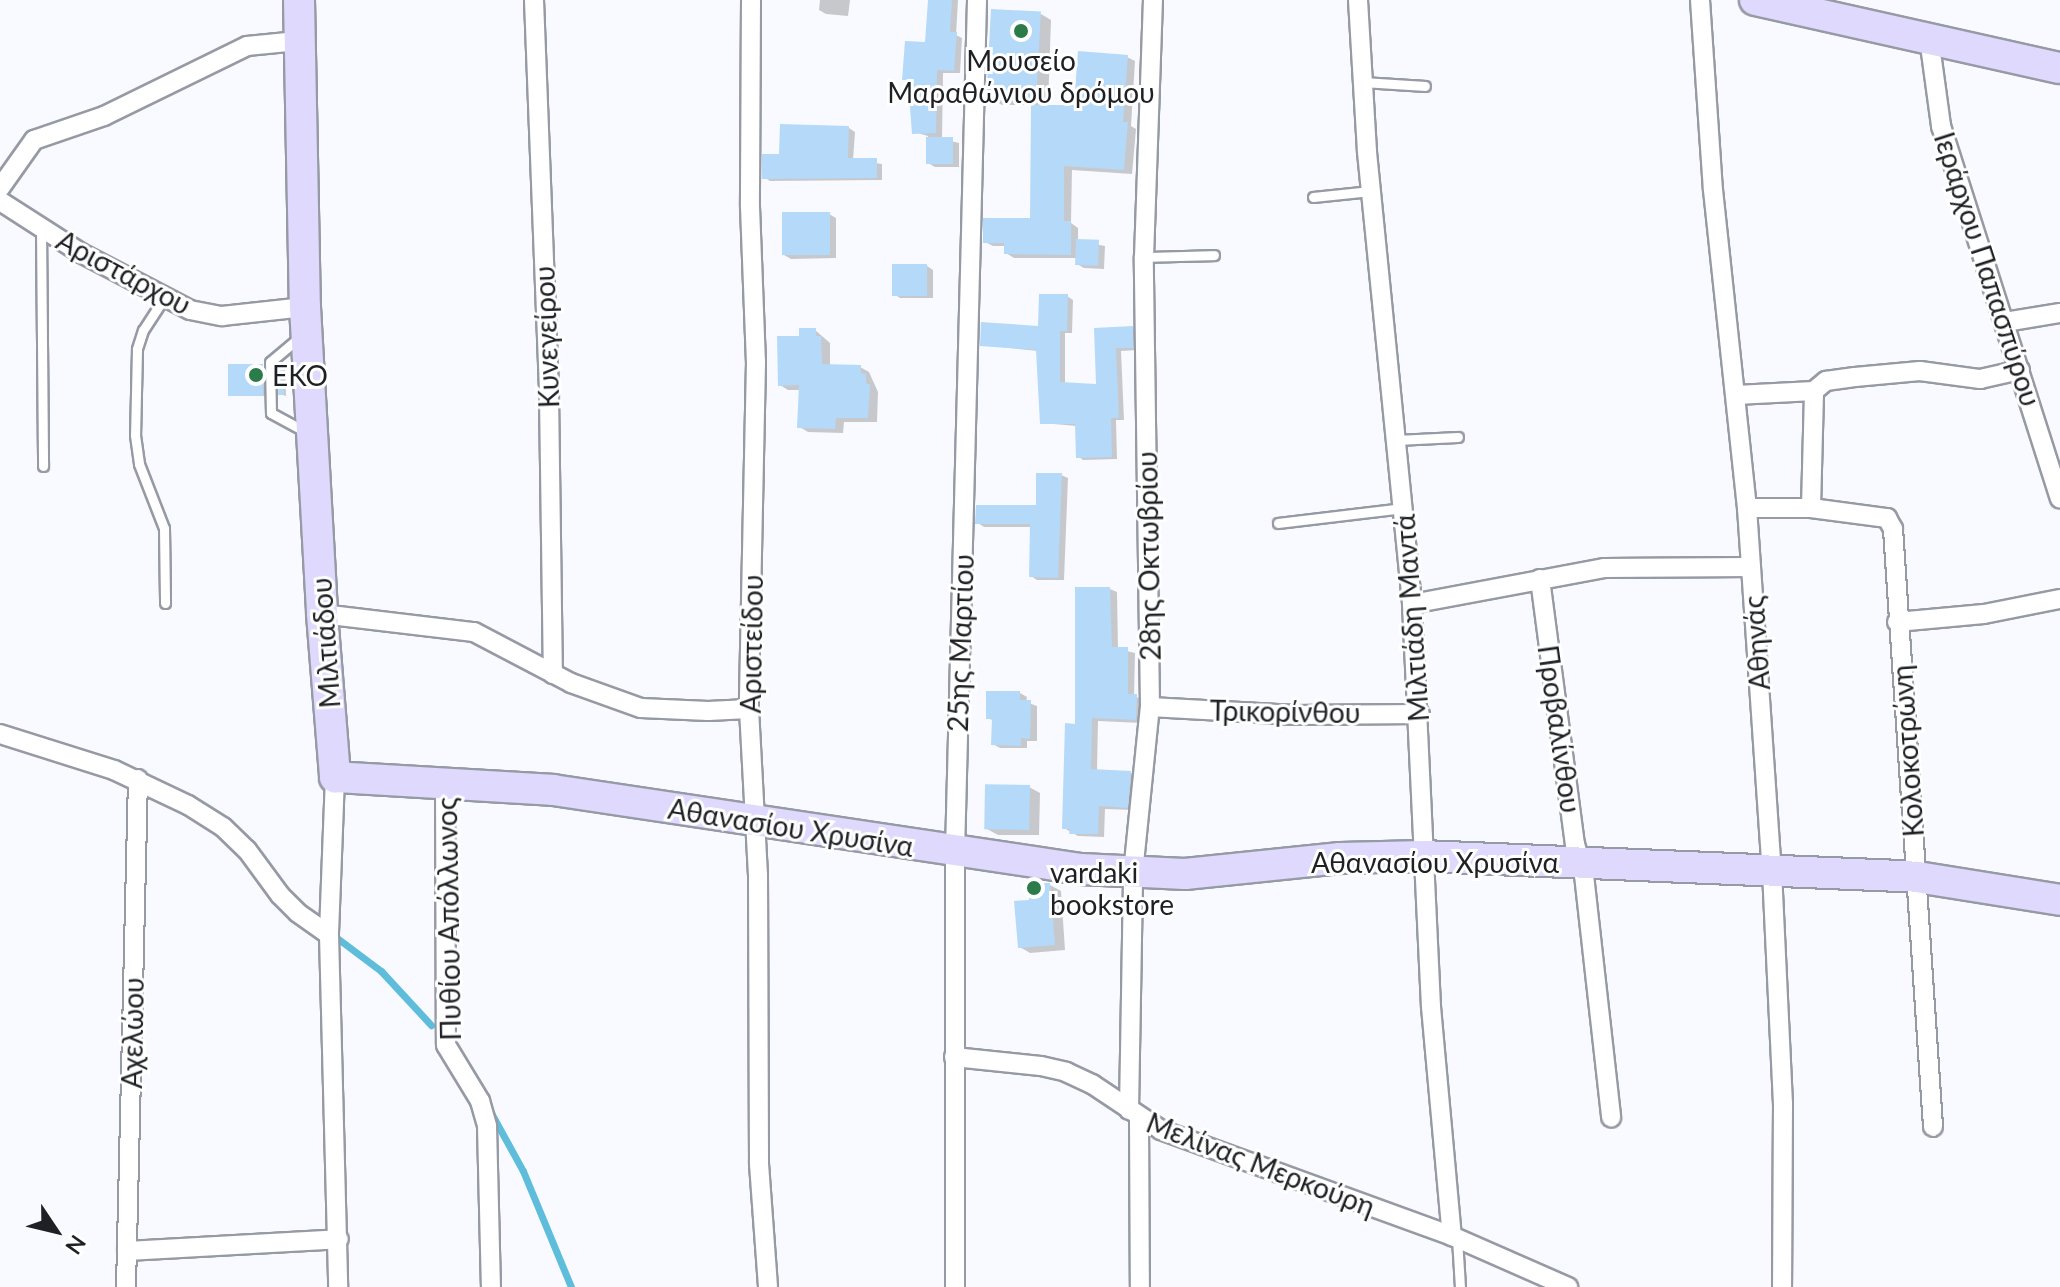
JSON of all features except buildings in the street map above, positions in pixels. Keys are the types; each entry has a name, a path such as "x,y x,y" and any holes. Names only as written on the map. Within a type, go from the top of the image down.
{"main road":[{"name":"Μιλτιάδου","path":"299,0 306,319 322,614 335,777"},
{"path":"1755,0 2060,68"},
{"name":"Αθανασίου Χρυσίνα","path":"335,777 553,790 955,852 1133,873 1228,871 1340,858 1423,856 1917,877 2060,900"}],"street":[{"name":"Κυνεγείρου","path":"534,0 549,395 553,674"},
{"name":"Αριστείδου","path":"751,0 750,207 756,362 749,709 754,822 759,1164 768,1287"},
{"name":"25ης Μαρτίου","path":"955,1287 955,852 977,0"},
{"name":"28ης Οκτωβρίου","path":"1140,1287 1134,1114 1133,873 1150,707 1144,257 1153,0"},
{"name":"Μιλτιάδη Μαντά","path":"1358,0 1371,191 1412,604 1420,714 1431,1007 1454,1237"},
{"name":"Αθηνάς","path":"1700,0 1713,190 1747,508 1772,871 1783,1104 1782,1287"},
{"name":"Ιεράρχου Παπασπύρου","path":"1929,38 1941,126 2060,498"},
{"path":"0,188 34,140 104,116 247,46 298,41"},
{"name":"Αριστάρχου","path":"0,201 164,298 212,315 306,319"},
{"path":"2005,322 2060,313"},
{"path":"1736,395 1814,391 1826,381 1920,371 1980,379 2020,370"},
{"path":"1811,508 1814,391"},
{"name":"Κολοκοτρώνη","path":"1747,508 1811,508 1887,518 1893,529 1933,1127"},
{"path":"1412,604 1604,568 1751,567"},
{"name":"Προβαλίνθου","path":"1540,579 1575,844 1581,862 1611,1117"},
{"path":"1897,622 1984,614 2060,599"},
{"path":"322,614 474,632 553,674 641,708 749,709"},
{"name":"Τρικορίνθου","path":"1150,707 1296,715 1420,714"},
{"path":"0,734 138,779 223,827 247,850 280,895 298,913 329,935"},
{"name":"Μιλτιάδου","path":"335,777 329,935 338,1287"},
{"name":"Αχελώου","path":"126,1287 138,779"},
{"name":"Πυθίου Απόλλωνος","path":"445,782 446,1045 480,1101 487,1126 491,1148 491,1287"},
{"name":"Μελίνας Μερκούρη","path":"954,1057 1041,1066 1066,1072 1092,1084 1161,1130 1454,1237 1568,1287"},
{"path":"127,1251 339,1239"}],"lane":[{"path":"1363,82 1425,86"},
{"path":"1313,197 1371,191"},
{"path":"41,227 43,466"},
{"path":"1144,257 1214,255"},
{"path":"164,298 146,324 137,349 135,435 139,464 164,528 165,603"},
{"path":"1396,440 1458,437"},
{"path":"1278,523 1403,508"},
{"path":"1454,1237 1460,1287"}],"waterway":[{"path":"337,938 381,971 431,1025"},
{"path":"490,1111 523,1171 571,1287"}],"place":[{"name":"Μουσείο Μαραθώνιου δρόμου","path":"1021,31"},
{"name":"EKO","path":"256,375"},
{"name":"vardaki bookstore","path":"1034,888"}]}
